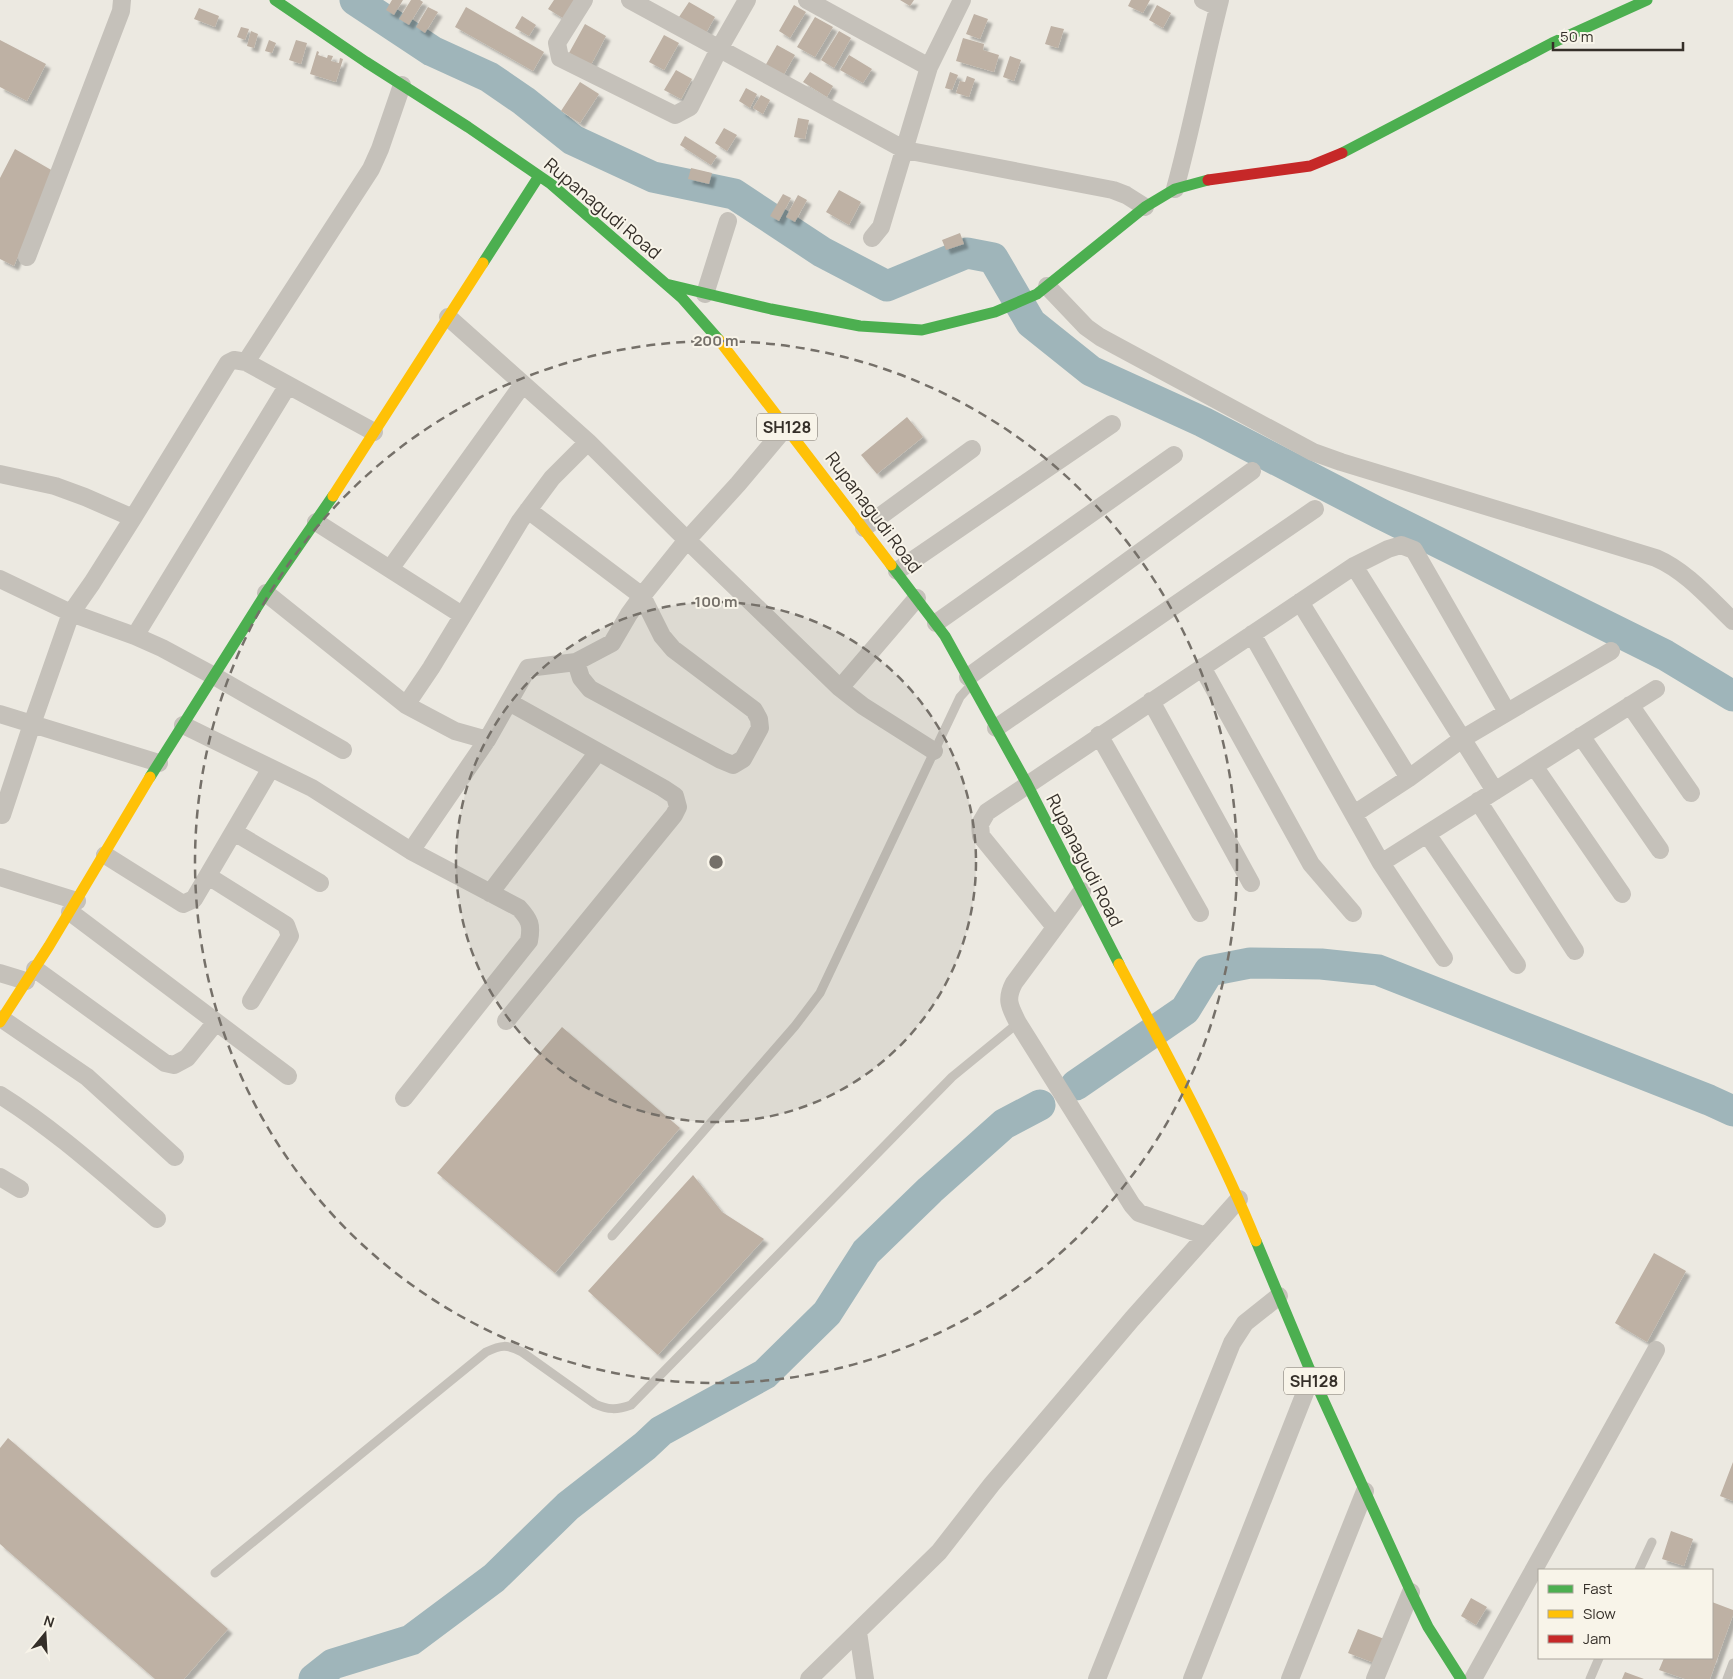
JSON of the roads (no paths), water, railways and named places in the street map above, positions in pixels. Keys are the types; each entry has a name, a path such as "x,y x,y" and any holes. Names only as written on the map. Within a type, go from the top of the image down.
{"main road":[{"name":"Rupanagudi Road","path":"275,0 551,184 682,298 727,350 945,636 1026,784 1180,1078 1239,1199"},
{"path":"666,284 771,309 860,326 922,330 995,312 1042,290 1145,207 1175,189 1212,178 1310,166 1342,153 1552,44 1647,0"},
{"path":"1,1021 266,593 316,522 539,176"},
{"name":"SH128","path":"1239,1199 1312,1375 1411,1592 1428,1627 1461,1679"}],"street":[{"path":"27,257 121,11 122,0"},
{"path":"584,0 558,44 560,58 675,115 690,107 719,49 747,0"},
{"path":"630,0 905,150 1113,190 1126,195 1145,207"},
{"path":"807,0 929,67"},
{"path":"872,238 881,226 929,67 962,0"},
{"path":"1175,189 1188,141 1214,2"},
{"path":"246,362 371,169 380,149 402,85"},
{"path":"706,294 728,221"},
{"path":"1042,290 1100,337 1313,452 1669,563 1682,572 1733,621"},
{"path":"448,317 588,442 840,688 863,706 934,751"},
{"path":"2,815 71,613 133,518 228,363 234,360 246,362 374,432"},
{"path":"390,569 523,384"},
{"path":"135,636 288,385"},
{"path":"897,572 1112,424"},
{"path":"411,851 487,740 528,668 576,662 612,643 642,596 786,426"},
{"path":"406,705 431,668 490,568 528,510 552,478 588,442"},
{"path":"864,528 972,449"},
{"path":"936,623 1174,455"},
{"path":"970,680 1252,471"},
{"path":"0,474 55,486 133,518"},
{"path":"996,728 1315,509"},
{"path":"528,510 642,596 662,636 673,649 754,710 759,718 760,728 743,759 733,765 590,689 581,678 576,662"},
{"path":"316,522 462,615"},
{"path":"1055,927 981,836 980,824 987,812 1099,735 1354,566 1388,549 1401,545 1414,550 1508,712"},
{"path":"1354,566 1495,791"},
{"path":"0,579 71,613 135,636 214,676 343,750"},
{"path":"266,593 406,705 455,731 487,740"},
{"path":"840,688 916,598"},
{"path":"1300,602 1409,778"},
{"path":"1252,634 1381,863 1444,958"},
{"path":"1354,814 1409,778 1462,739 1611,651"},
{"path":"1202,667 1311,864 1353,913"},
{"path":"1381,863 1656,689"},
{"path":"1151,701 1251,883"},
{"path":"506,1021 674,815 678,807 675,796 663,788 509,702"},
{"path":"1630,705 1691,793"},
{"path":"0,714 159,763"},
{"path":"183,725 312,788 411,851 519,908 528,919 531,931 529,941 404,1098"},
{"path":"1099,735 1200,913"},
{"path":"1581,736 1660,850"},
{"path":"490,893 598,752"},
{"path":"1534,766 1622,894"},
{"path":"105,854 183,904 194,899 271,768"},
{"path":"1478,802 1575,951"},
{"path":"234,832 320,883"},
{"path":"1427,834 1517,965"},
{"path":"208,876 286,925 290,936 251,1002"},
{"path":"0,877 73,906 216,1022 288,1076"},
{"path":"1082,891 1009,993 1009,1005 1018,1023 1135,1209 1139,1213 1206,1236"},
{"path":"0,973 31,975 164,1063 174,1065 187,1058 216,1022"},
{"path":"1,1021 87,1077 175,1157"},
{"path":"0,1095 20,1107 73,1148 157,1219"},
{"path":"0,1177 20,1189"},
{"path":"809,1679 939,1552 998,1476 1132,1319 1239,1199"},
{"path":"1097,1679 1232,1343 1245,1323 1279,1296"},
{"path":"1474,1679 1656,1350"},
{"path":"1192,1679 1312,1375"},
{"path":"1290,1679 1365,1491"},
{"path":"1376,1679 1411,1592"},
{"path":"858,1632 866,1679"}],"lane":[{"path":"612,1236 795,1026 820,993 934,751 970,680"},
{"path":"215,1573 486,1352 499,1346 513,1347 522,1352 606,1410 620,1409 631,1405 952,1077 1018,1023"},
{"path":"1639,1569 1652,1542"},
{"path":"1590,1679 1599,1659"},
{"path":"1727,1679 1733,1663"}],"waterway":[{"path":"355,0 432,51 489,77 524,101 573,140 653,177 734,194 822,252 887,286 967,253 993,258 1031,323 1091,371 1203,422 1379,513 1665,655 1733,696"},
{"path":"1076,1085 1185,1010 1209,971 1250,963 1321,964 1378,970 1733,1111"},
{"path":"314,1679 333,1664 411,1640 494,1578 568,1506 645,1446 661,1431 765,1374 827,1313 866,1252 930,1190 1004,1124 1040,1105"}]}
